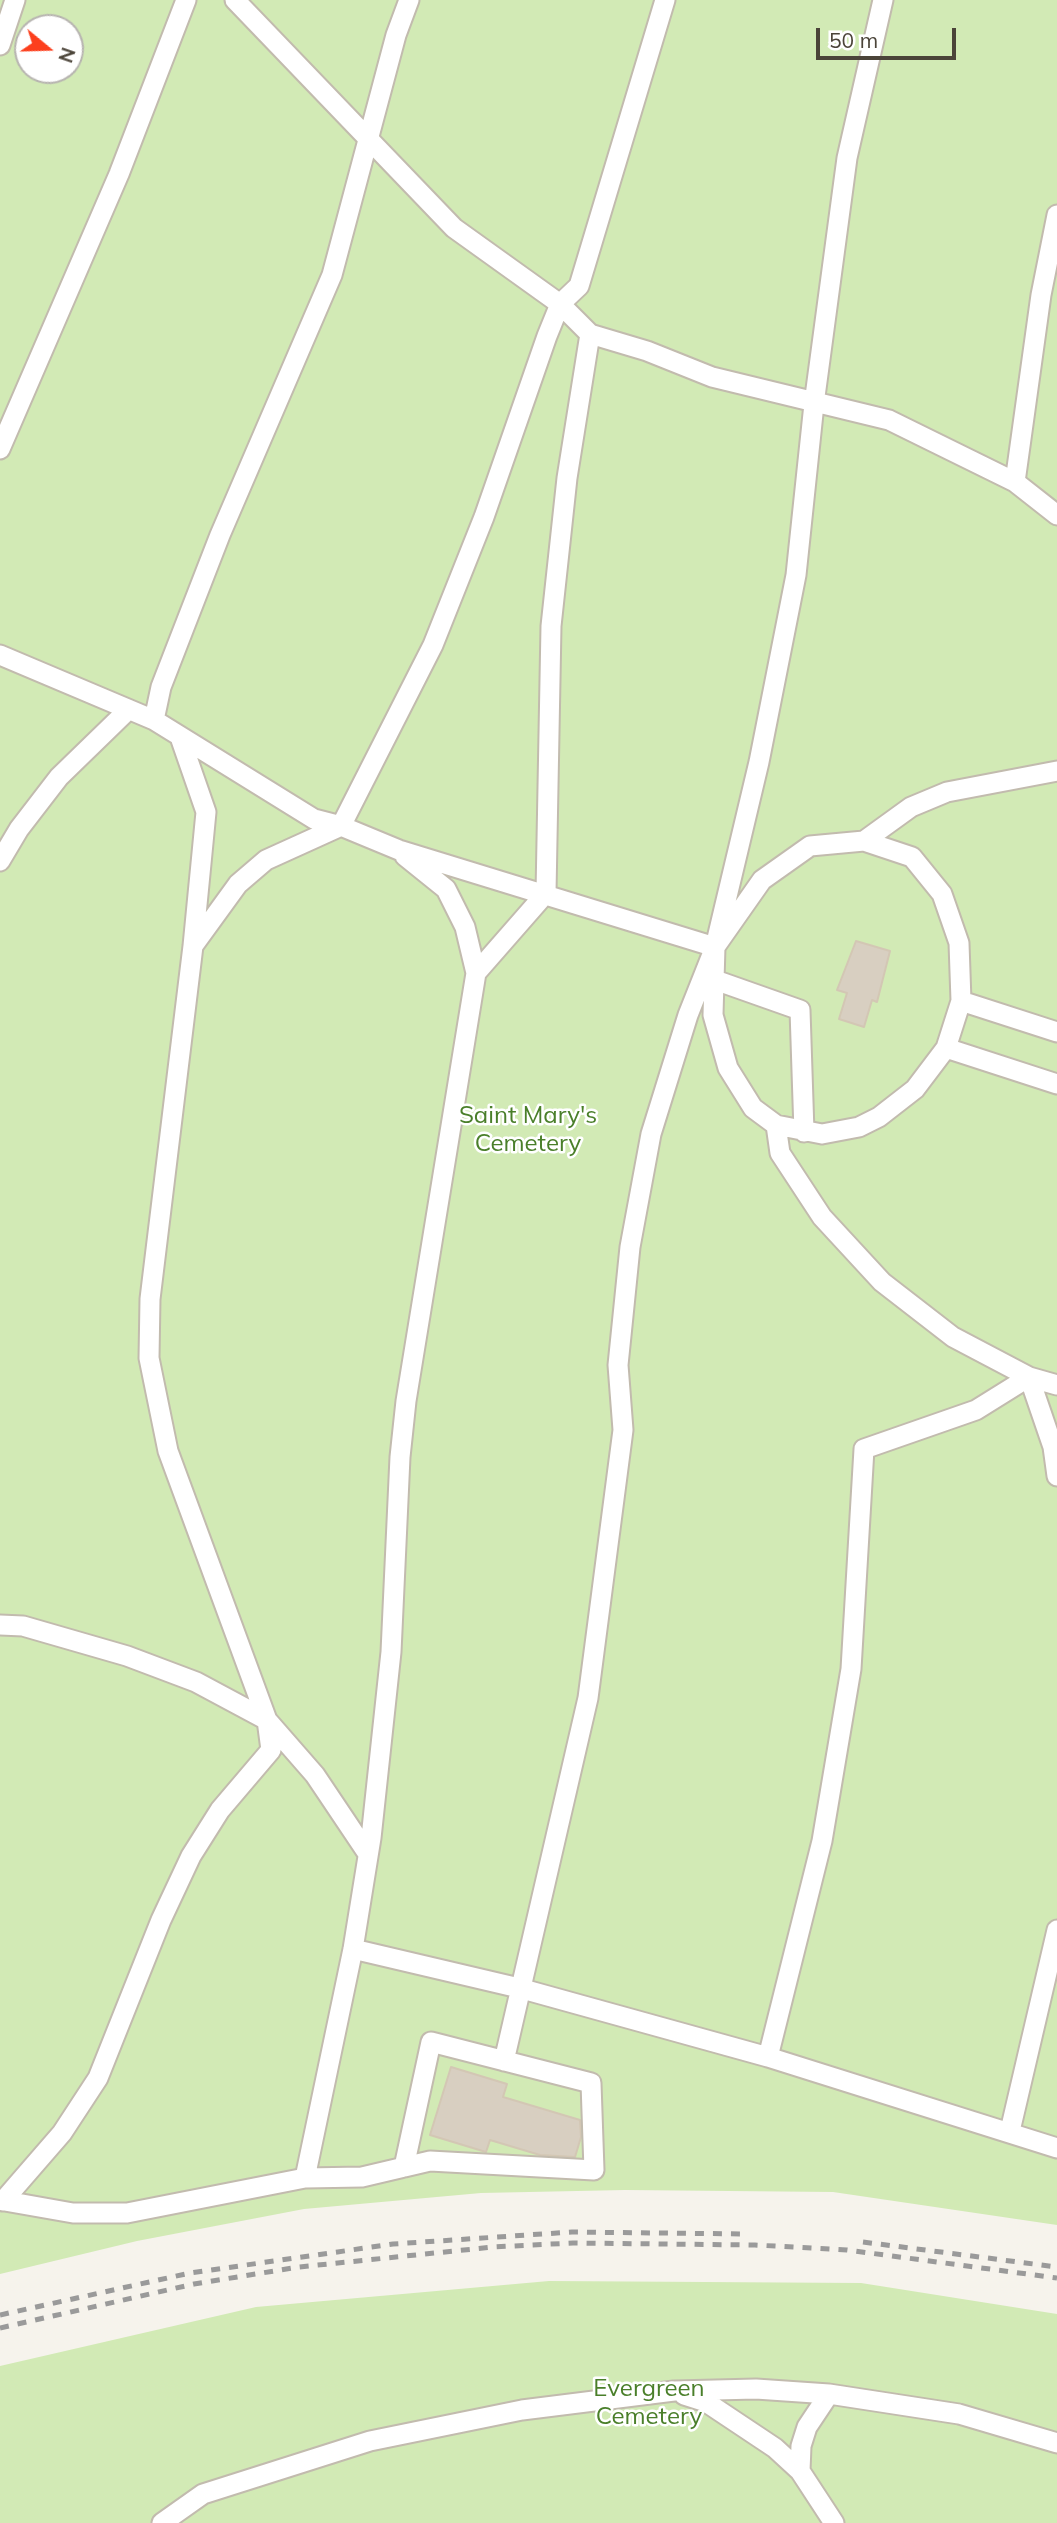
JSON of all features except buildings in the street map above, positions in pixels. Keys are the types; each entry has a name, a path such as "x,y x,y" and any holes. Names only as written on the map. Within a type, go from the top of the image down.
{"lane":[{"path":"0,45 15,0"},
{"path":"0,449 119,174 186,0"},
{"path":"235,0 453,228 559,304 590,334 647,351 712,377 814,404 889,420 1015,482 1057,515"},
{"path":"154,720 162,687 220,535 332,275 367,138 409,0"},
{"path":"193,946 238,884 266,860 341,826 433,645 484,517 559,304 579,286 665,0"},
{"path":"504,2061 519,1988 556,1847 588,1698 623,1430 618,1365 632,1234 651,1134 688,1014 715,947 759,762 796,575 814,404 847,158 883,0"},
{"path":"1015,482 1041,295 1057,215"},
{"path":"476,973 546,893 551,625 567,478 590,334"},
{"path":"0,655 154,720 314,819 341,826 399,850 715,947"},
{"path":"0,861 19,829 59,776 128,710"},
{"path":"2,2201 62,2133 98,2078 161,1920 191,1856 220,1810 271,1750 267,1720 168,1451 149,1358 150,1299 193,946 206,812 180,737"},
{"path":"864,841 911,807 947,792 1057,771"},
{"path":"864,841 912,857 942,894 959,943 961,1001 946,1048 915,1089 879,1117 859,1128 822,1134 776,1125 753,1108 728,1068 713,1015 715,947 762,880 810,846 864,841"},
{"path":"305,2178 354,1949 368,1854 391,1652 400,1457 406,1401 476,973 465,927 446,889 399,850"},
{"path":"715,979 800,1010 804,1132"},
{"path":"961,1001 1057,1032"},
{"path":"946,1048 1057,1084"},
{"path":"776,1125 780,1153 822,1217 882,1282 953,1337 1029,1377 1057,1385"},
{"path":"768,2057 822,1841 851,1670 864,1449 976,1410 1029,1377"},
{"path":"1029,1377 1053,1447 1057,1476"},
{"path":"0,1625 23,1626 127,1656 196,1682 267,1720 315,1774 368,1854"},
{"path":"1010,2131 1057,1930"},
{"path":"354,1949 519,1988 768,2057 1057,2148"},
{"path":"2,2201 73,2213 127,2213 305,2178 362,2177 430,2161 594,2170 591,2084 431,2042 404,2167"},
{"path":"162,2523 203,2494 370,2441 522,2410 674,2391 756,2389 829,2394 959,2414 1057,2443"},
{"path":"674,2391 706,2402 775,2448 800,2471 834,2523"},
{"path":"800,2471 807,2427 829,2394"}],"green space":[{"name":"Saint Mary's Cemetery","path":"0,0 1057,0 1057,2225 833,2192 625,2190 481,2193 304,2209 137,2241 0,2274"},
{"name":"Evergreen Cemetery","path":"549,2281 861,2283 1057,2314 1057,2523 0,2523 0,2366 256,2307"}],"railway":[{"path":"0,2315 190,2273 393,2244 572,2232 747,2234"},
{"path":"863,2242 1057,2267"},
{"path":"0,2328 194,2284 299,2267 493,2247 573,2243 755,2245 847,2250 1057,2278"}]}
